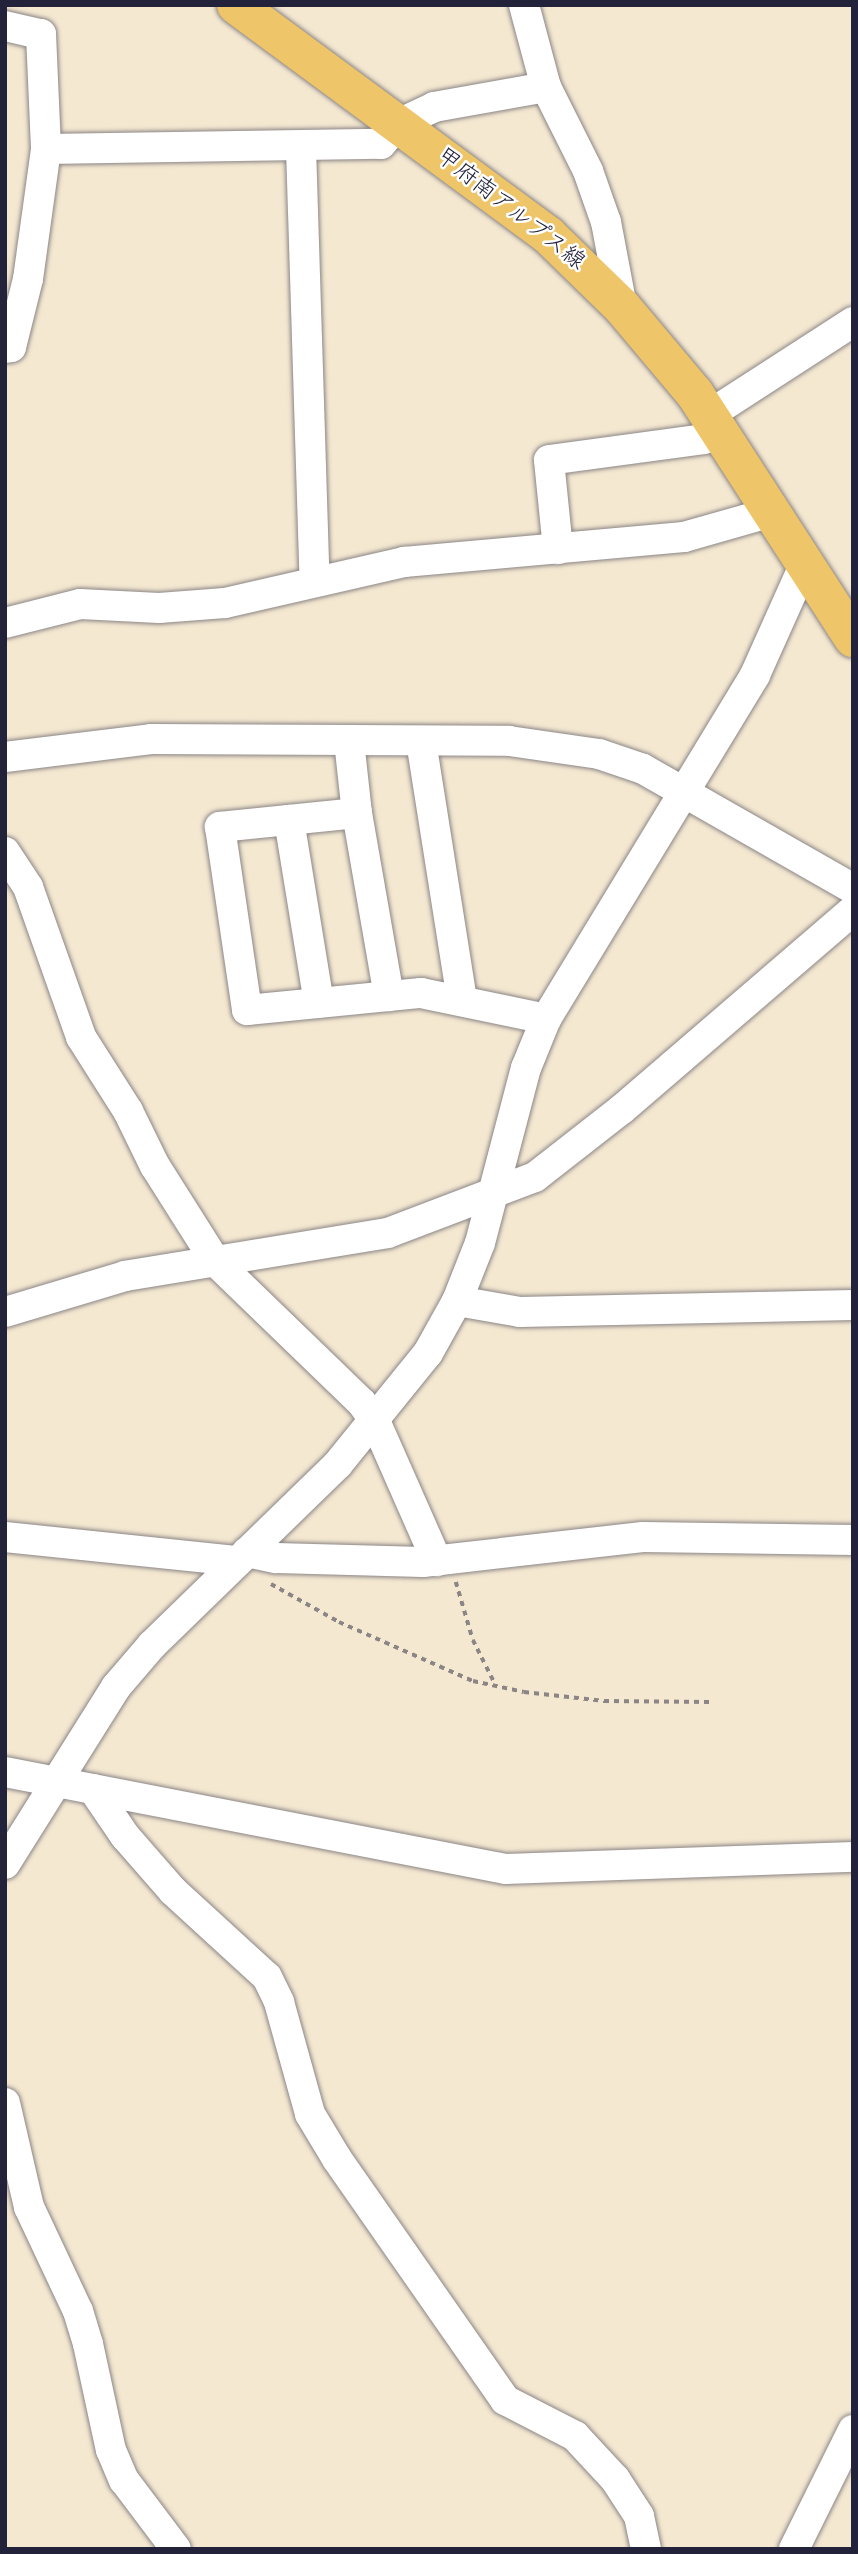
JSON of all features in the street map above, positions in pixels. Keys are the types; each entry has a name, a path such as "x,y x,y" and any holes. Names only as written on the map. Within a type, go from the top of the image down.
{"main road":[{"name":"甲府南アルプス線","path":"236,5 548,235 622,307 713,422 853,638"}],"street":[{"path":"524,5 546,87 588,171 606,222 622,307"},
{"path":"5,26 41,34 46,149 28,279 11,347 5,348"},
{"path":"46,149 301,148 381,144 398,124 434,107 546,87"},
{"path":"301,148 315,582"},
{"path":"558,548 549,460 704,439 713,422 853,322"},
{"path":"5,623 80,604 193,607 404,562 684,537 772,512"},
{"path":"5,1864 116,1687 376,1423 428,1353 457,1301 494,1190 526,1068 546,1019 686,793 755,675 805,563"},
{"path":"5,757 151,739 509,741 599,754 643,769 853,889"},
{"path":"349,741 357,813 389,996"},
{"path":"421,741 462,1001"},
{"path":"357,813 219,827 247,1010 421,992 546,1019"},
{"path":"289,820 319,1003"},
{"path":"5,852 28,887 80,1037 215,1261 345,1383 376,1423 444,1560"},
{"path":"5,1312 125,1276 388,1233 494,1190 535,1177 611,1118 853,910"},
{"path":"457,1301 520,1312 853,1305"},
{"path":"5,1537 276,1559 444,1560 643,1537 853,1540"},
{"path":"5,1772 506,1869 853,1857"},
{"path":"93,1788 125,1836 173,1891 267,1977 283,2015 310,2114 337,2159 505,2400 575,2436 615,2479 639,2516 646,2549"},
{"path":"5,2103 29,2207 78,2311 88,2343 111,2450 124,2480 176,2549"},
{"path":"794,2549 853,2430"}],"path":[{"path":"242,1557 338,1622 401,1646 472,1681 604,1701 710,1702"},
{"path":"444,1560 459,1602 496,1686"}]}
